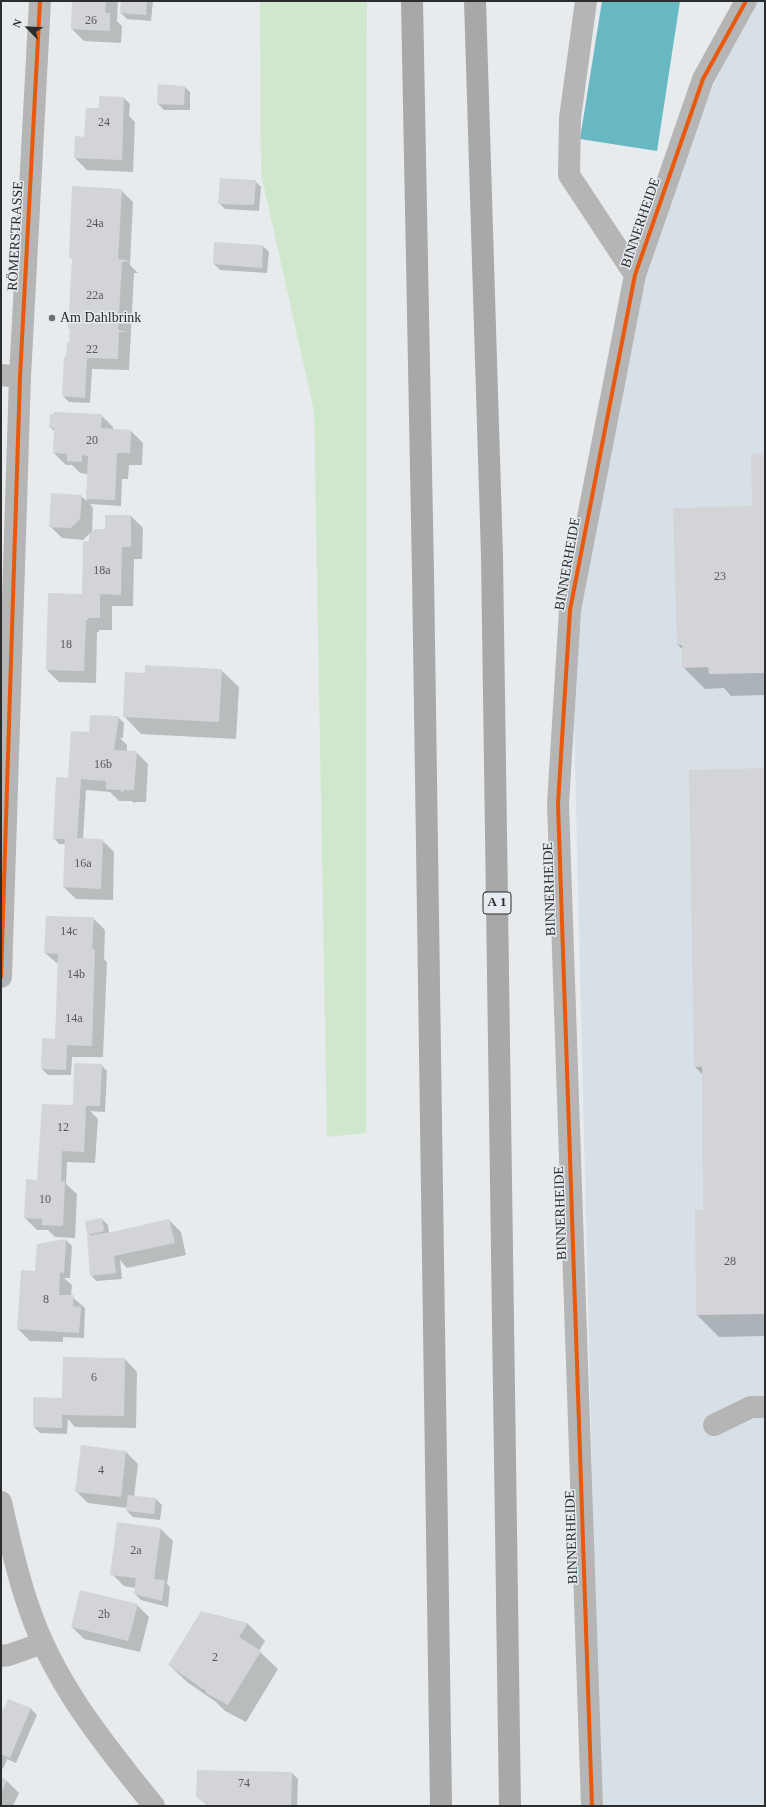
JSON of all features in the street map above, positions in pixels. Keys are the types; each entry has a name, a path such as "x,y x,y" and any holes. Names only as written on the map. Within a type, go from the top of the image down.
{"highway":[{"path":"412,1 423,573 441,1806"},
{"name":"A 1","path":"475,1 492,556 510,1806"}],"street":[{"name":"RÖMERSTRASSE","path":"1,977 10,376 40,1"},
{"path":"586,1 570,118 569,175 635,275"},
{"name":"BINNERHEIDE","path":"592,1806 558,804 570,610 635,275 703,79 746,1"},
{"path":"714,1424 751,1407 765,1407"},
{"path":"1,1502 28,1606 43,1643 75,1702 106,1747 154,1806"},
{"path":"1,1656 9,1655 43,1643"}],"shaded area":[{"path":"753,1 765,1 765,1806 600,1806 574,721 582,555 642,237"}],"green space":[{"path":"260,1 367,1 366,1133 327,1137 314,411 261,174"}],"water":[{"path":"602,1 680,1 657,151 580,139"}],"building":[{"path":"72,1 106,1 105,13 110,13 110,31 71,29"},
{"path":"121,1 147,1 146,15 120,13"},
{"path":"158,84 185,86 184,105 157,104"},
{"path":"99,96 124,97 122,160 74,158 75,136 84,137 86,108 99,108"},
{"path":"220,178 256,180 254,205 218,204"},
{"path":"72,186 122,189 118,259 132,261 122,262 118,330 128,332 119,332 118,359 87,358 85,398 62,396 64,357 66,357 70,329 68,329 72,258 69,258"},
{"path":"214,242 263,245 262,268 213,264"},
{"path":"54,412 102,414 101,428 131,430 130,453 117,453 115,500 86,499 88,456 82,455 82,462 67,461 67,454 53,453 54,428 49,428 50,414 54,414"},
{"path":"765,453 765,673 709,674 708,667 682,668 682,645 677,645 673,508 752,506 751,454"},
{"path":"51,493 82,495 80,519 71,528 49,527"},
{"path":"105,515 131,515 131,547 122,547 121,595 100,594 100,618 88,618 88,620 86,620 84,671 46,670 48,593 82,594 83,541 89,541 89,534 95,529 105,529"},
{"path":"145,665 222,669 219,722 123,717 125,672 145,673"},
{"path":"90,715 119,716 114,750 137,751 134,790 124,790 121,792 121,790 106,789 106,781 81,779 77,838 103,839 101,889 63,887 65,839 53,839 56,777 68,778 71,731 89,732"},
{"path":"765,768 765,1314 696,1315 695,1210 703,1210 702,1067 694,1067 689,770"},
{"path":"46,916 94,917 92,949 95,949 92,1046 67,1045 66,1070 41,1069 42,1038 55,1039 58,954 44,953"},
{"path":"74,1063 102,1064 100,1106 86,1106 84,1152 62,1151 61,1181 65,1181 63,1226 42,1225 42,1219 24,1218 26,1179 37,1180 42,1104 73,1105"},
{"path":"102,1218 104,1231 87,1235 85,1221"},
{"path":"169,1219 175,1243 114,1256 116,1273 90,1276 87,1236"},
{"path":"66,1239 64,1273 60,1272 59,1295 74,1295 73,1306 81,1307 79,1333 17,1329 21,1270 35,1271 37,1244"},
{"path":"63,1357 125,1358 124,1416 62,1415 62,1428 33,1427 33,1397 62,1398"},
{"path":"81,1445 126,1451 121,1497 75,1492"},
{"path":"128,1495 156,1498 154,1514 126,1511"},
{"path":"117,1522 161,1528 154,1579 165,1580 162,1601 134,1594 136,1578 110,1575"},
{"path":"80,1590 138,1604 128,1641 71,1627"},
{"path":"201,1611 248,1623 239,1637 261,1651 228,1705 206,1693 206,1691 168,1665"},
{"path":"8,1699 31,1708 10,1758 1,1754 1,1708 4,1709"},
{"path":"197,1770 292,1772 291,1806 209,1806 196,1797"},
{"path":"1,1777 7,1780 1,1794"}],"cycle path":[{"path":"1,977 20,377 40,1"},
{"path":"592,1806 558,804 570,610 635,275 703,79 746,1"}],"place":[{"name":"Am Dahlbrink","path":"52,318"}]}
